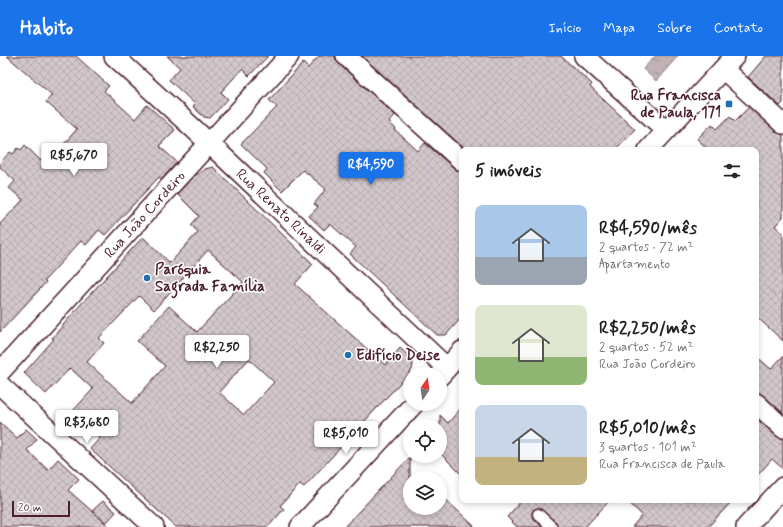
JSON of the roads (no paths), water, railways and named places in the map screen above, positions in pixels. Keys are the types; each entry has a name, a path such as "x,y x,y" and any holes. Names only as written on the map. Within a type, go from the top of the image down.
{"street":[{"name":"Rua Renato Rinaldi","path":"114,56 210,144 439,367"},
{"name":"Rua João Cordeiro","path":"0,372 289,56"},
{"path":"346,56 459,158"},
{"path":"584,56 666,130"},
{"path":"651,147 729,62 783,124"},
{"path":"447,369 459,355"},
{"path":"0,385 154,527"},
{"path":"759,406 783,428"},
{"path":"300,527 408,411"},
{"path":"756,524 783,487"}],"lane":[{"path":"538,514 552,527"}],"water":[{"path":"655,56 678,56 656,81 643,69"}],"place":[{"name":"Rua Francisca de Paula, 171","path":"729,104"},
{"name":"Paróquia Sagrada Família","path":"147,278"},
{"name":"Edifício Deise","path":"348,355"}]}
